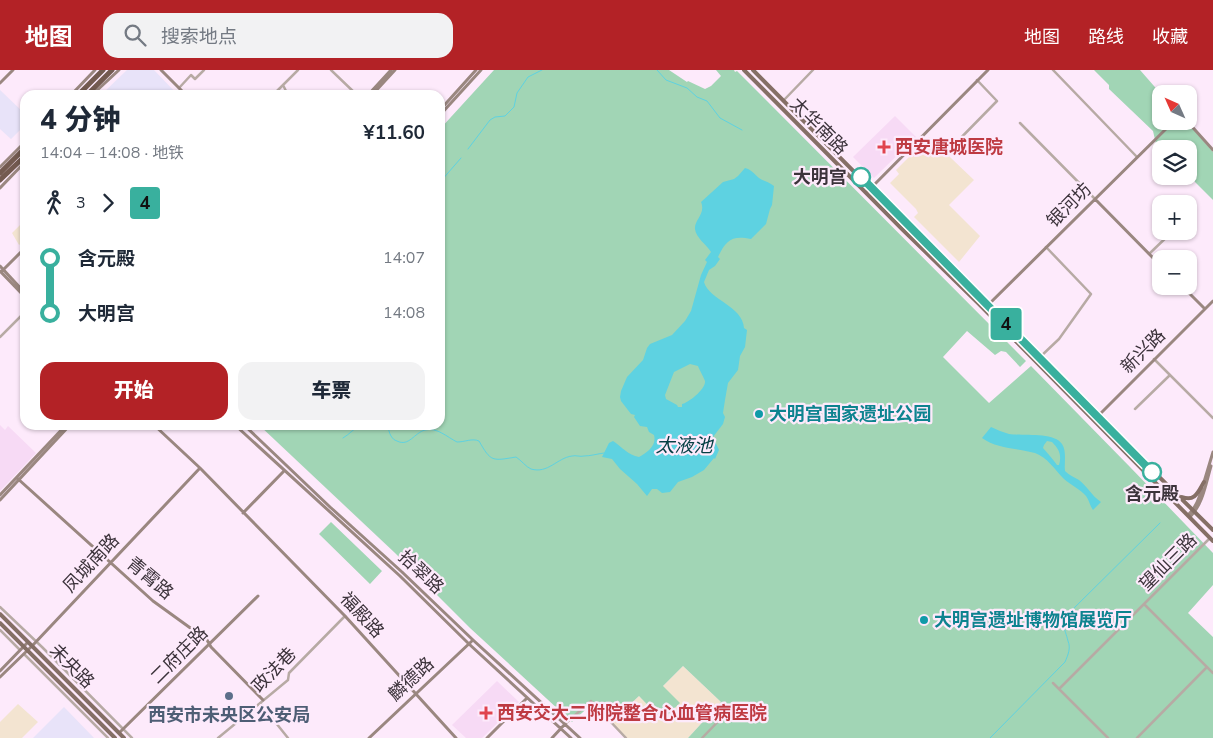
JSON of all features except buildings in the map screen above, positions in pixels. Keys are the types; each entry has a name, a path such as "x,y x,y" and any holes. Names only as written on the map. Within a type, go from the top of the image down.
{"highway":[{"path":"83,90 101,70"},
{"path":"92,90 112,70"},
{"path":"0,173 20,153"},
{"path":"0,180 20,161"}],"main road":[{"name":"太华南路","path":"744,70 866,193 1039,358 1195,510 1213,530"},
{"name":"太华南路","path":"753,70 871,189 1093,421 1212,540"},
{"path":"1178,494 1186,498 1194,497 1204,482"},
{"name":"未央路","path":"0,614 29,642 34,644 121,731 124,738"},
{"name":"未央路","path":"0,623 111,737"}],"street":[{"path":"0,83 13,70"},
{"path":"76,90 95,70"},
{"path":"97,90 119,70"},
{"path":"161,70 179,88 191,76 195,79 204,70"},
{"path":"279,90 298,70"},
{"path":"332,70 352,90"},
{"path":"374,90 391,70"},
{"path":"374,90 395,70"},
{"path":"445,104 476,70"},
{"path":"445,110 481,70"},
{"path":"783,101 813,70"},
{"path":"866,193 988,70"},
{"path":"1053,70 1137,157"},
{"path":"948,152 997,101 977,80"},
{"path":"282,85 285,90"},
{"path":"1020,123 1150,254 1165,240"},
{"name":"银河坊","path":"985,308 1165,130"},
{"path":"1195,130 1213,150"},
{"path":"0,167 20,147"},
{"path":"0,188 20,167"},
{"path":"1039,358 1059,339 1092,294 1046,247"},
{"path":"2,271 20,253"},
{"path":"0,266 20,292"},
{"path":"2,271 20,288"},
{"path":"1191,295 1205,309"},
{"name":"新兴路","path":"1093,421 1213,301"},
{"path":"0,337 20,317"},
{"path":"1154,359 1213,418"},
{"path":"1135,409 1170,375"},
{"path":"0,500 62,430"},
{"path":"0,495 65,430"},
{"name":"福殿路","path":"158,430 200,468 345,616 456,738"},
{"name":"拾翠路","path":"240,430 400,576 469,644 571,738"},
{"name":"拾翠路","path":"249,430 580,738"},
{"path":"1195,510 1213,452"},
{"path":"1189,516 1201,502 1213,459"},
{"name":"凤城南路","path":"26,648 34,644 200,468"},
{"path":"244,513 284,471"},
{"name":"青霄路","path":"18,479 152,601 207,640 211,647 262,702"},
{"name":"望仙三路","path":"1059,689 1144,604 1212,540"},
{"name":"二府庄路","path":"121,731 258,596"},
{"path":"1144,604 1213,673"},
{"path":"0,607 34,644"},
{"name":"政法巷","path":"218,738 288,680 289,673 345,616"},
{"path":"0,630 111,737"},
{"name":"麟德路","path":"369,738 473,640"},
{"name":"凤城南路","path":"0,676 26,648 29,642"},
{"name":"凤城南路","path":"0,671 22,652"},
{"path":"1137,738 1207,667"},
{"path":"1053,683 1108,738"},
{"path":"487,738 527,698"},
{"path":"552,738 590,701 626,738"},
{"path":"262,702 288,738"},
{"path":"702,738 732,707"},
{"path":"121,731 132,738"}],"shaded area":[{"path":"127,70 154,70 173,90 106,90"},
{"path":"0,90 20,109 20,130 11,139 0,129"},
{"name":"西安唐城医院","path":"895,116 916,137 874,178 853,157"},
{"path":"929,137 974,180 949,205 980,236 959,262 914,217 918,213 916,209 890,183 899,174 896,170"},
{"path":"20,225 19,245 12,233"},
{"path":"0,425 5,430 8,426 36,453 0,491"},
{"path":"683,666 721,702 688,738 627,738 611,722 639,696 662,720 663,686"},
{"name":"西安交大二附院整合心血管病医院","path":"497,681 519,702 482,738 466,738 452,725"},
{"path":"18,704 38,722 22,738 0,738 0,722"},
{"path":"64,707 94,738 33,738"}],"green space":[{"name":"大明宫国家遗址公园","path":"494,70 669,70 687,82 705,89 721,76 716,70 737,71 1026,361 1020,367 1006,352 1001,351 995,355 967,331 943,357 989,403 1031,366 1213,553 1213,585 1188,613 1213,637 1213,738 688,738 721,702 683,666 663,686 680,703 662,720 639,696 611,722 593,703 572,722 470,628 395,553 264,430 445,430 445,124"},
{"path":"1094,70 1140,70 1153,85 1152,130 1194,130 1213,152 1213,200 1197,184 1197,140 1155,140 1153,131 1109,89 1109,85"},
{"path":"331,522 382,571 370,584 319,534"}],"water":[{"name":"太液池","path":"745,168 774,186 772,205 766,224 751,239 734,238 730,240 718,257 720,259 709,270 704,282 712,294 738,314 744,328 747,330 745,347 740,356 738,370 728,383 723,424 713,437 719,450 715,459 704,470 678,482 670,492 662,493 657,489 652,489 647,496 612,459 602,457 609,443 613,441 628,453 639,457 653,445 654,435 649,432 647,427 640,426 634,417 635,415 631,414 621,401 621,391 627,377 643,360 650,344 672,335 685,321 691,311 701,275 707,262 705,260 711,252 699,238 695,229 702,210 701,202 723,182 738,176","holes":["690,364 698,366 705,381 700,392 682,404 682,407 678,407 666,399 665,395 674,372"]},
{"path":"991,427 1009,434 1038,435 1058,440 1064,450 1065,471 1082,482 1101,502 1093,510 1084,494 1064,479 1039,455 994,444 982,438","holes":["1047,441 1052,442 1059,452 1059,465 1043,448"]}],"waterway":[{"path":"468,149 490,120 495,117 505,116 514,107 517,93 528,77 542,70"},
{"path":"657,70 666,80 687,88 697,97 707,101 720,118 742,130"},
{"path":"445,176 461,158"},
{"path":"343,438 353,430"},
{"path":"389,430 392,438 401,442 408,441 425,430"},
{"path":"434,430 457,442 479,441 486,453 493,458 516,457 529,468 537,470 547,468 567,457 604,453"},
{"path":"990,738 1065,662 1069,646 1064,623 1070,612 1160,523"}],"metro line":[{"name":"4","path":"861,177 1152,472"}],"place":[{"name":"西安唐城医院","path":"884,147"},
{"name":"大明宫","path":"861,177"},
{"name":"大明宫国家遗址公园","path":"759,414"},
{"name":"含元殿","path":"1152,472"},
{"name":"大明宫遗址博物馆展览厅","path":"924,620"},
{"name":"西安市未央区公安局","path":"229,696"},
{"name":"西安交大二附院整合心血管病医院","path":"486,713"}]}
